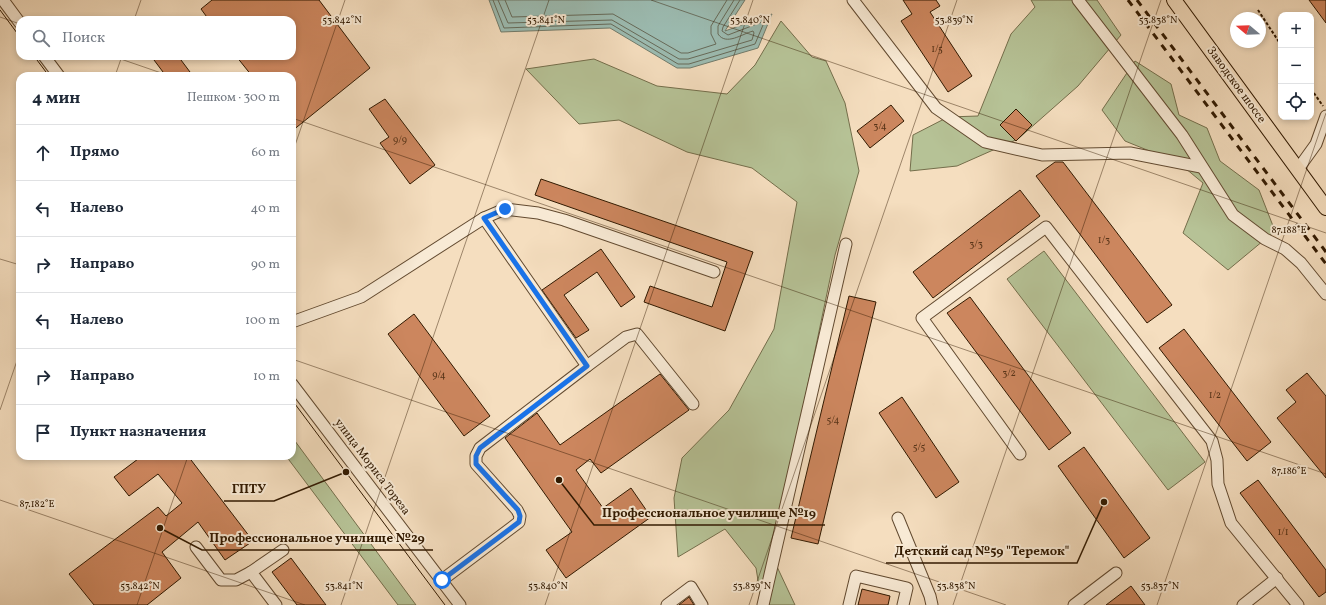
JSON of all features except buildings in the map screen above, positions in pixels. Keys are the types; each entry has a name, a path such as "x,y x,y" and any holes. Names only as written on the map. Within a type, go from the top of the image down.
{"main road":[{"name":"Заводское шоссе","path":"1174,0 1326,208"}],"street":[{"path":"3,0 16,18"},
{"path":"853,0 936,108 985,142 1042,155 1130,153 1201,167"},
{"path":"1078,0 1182,135 1233,215 1265,239 1285,249 1301,263 1326,294"},
{"path":"47,60 57,72"},
{"path":"1298,169 1316,144 1326,116"},
{"path":"296,321 361,297 484,218 505,209 538,213 564,220 714,272"},
{"path":"484,218 587,366"},
{"path":"1020,454 922,318 1046,227 1212,442 1217,460 1218,484 1231,523 1298,605"},
{"path":"763,605 846,244"},
{"path":"442,580 519,522 520,516 518,510 476,464 476,456 480,448 626,337 637,334 693,404"},
{"name":"улица Мориса Тореза","path":"296,389 460,605"},
{"path":"898,518 930,596 932,605"},
{"path":"196,547 221,580 236,580 251,572 283,550"},
{"path":"251,572 276,605"},
{"path":"1074,605 1116,573"},
{"path":"849,605 856,576 907,588 903,605"},
{"path":"1243,605 1277,578"},
{"path":"667,605 691,588 702,605"}],"path":[{"path":"1258,10 1278,40"},
{"path":"1314,93 1326,111"}],"green space":[{"path":"1031,0 1097,0 1121,35 1078,86 1018,139 957,166 910,171 913,135 948,117 978,116 1011,34 1035,7"},
{"path":"781,21 812,57 826,61 845,103 859,171 835,255 772,556 795,605 762,605 756,568 725,529 678,557 674,498 682,458 729,410 774,329 797,202 752,168 687,152 619,120 579,124 526,69 594,59 657,86 727,94 755,65"},
{"path":"1135,61 1171,84 1179,115 1207,128 1220,161 1259,190 1275,231 1228,270 1183,233 1203,183 1179,163 1125,141 1102,110"},
{"path":"1044,251 1205,462 1168,490 1007,279"},
{"path":"296,442 416,605 398,605 289,460 296,460"}],"water":[{"path":"489,0 745,0 725,31 772,14 758,48 690,68 677,68 610,28 501,32"}],"tram line":[{"path":"0,10 16,32"},
{"path":"37,60 46,72"},
{"path":"296,405 445,605"}],"railway":[{"path":"1128,0 1326,264"},
{"path":"1137,0 1326,252"}],"place":[{"name":"ГПТУ","path":"346,472"},
{"name":"Профессиональное училище №19","path":"559,480"},
{"name":"Детский сад №59 \"Теремок\"","path":"1104,502"},
{"name":"Профессиональное училище №29","path":"160,528"}],"route":[{"path":"442,580 519,522 520,516 518,510 476,464 476,456 480,448 587,366 484,218 505,209"}]}
